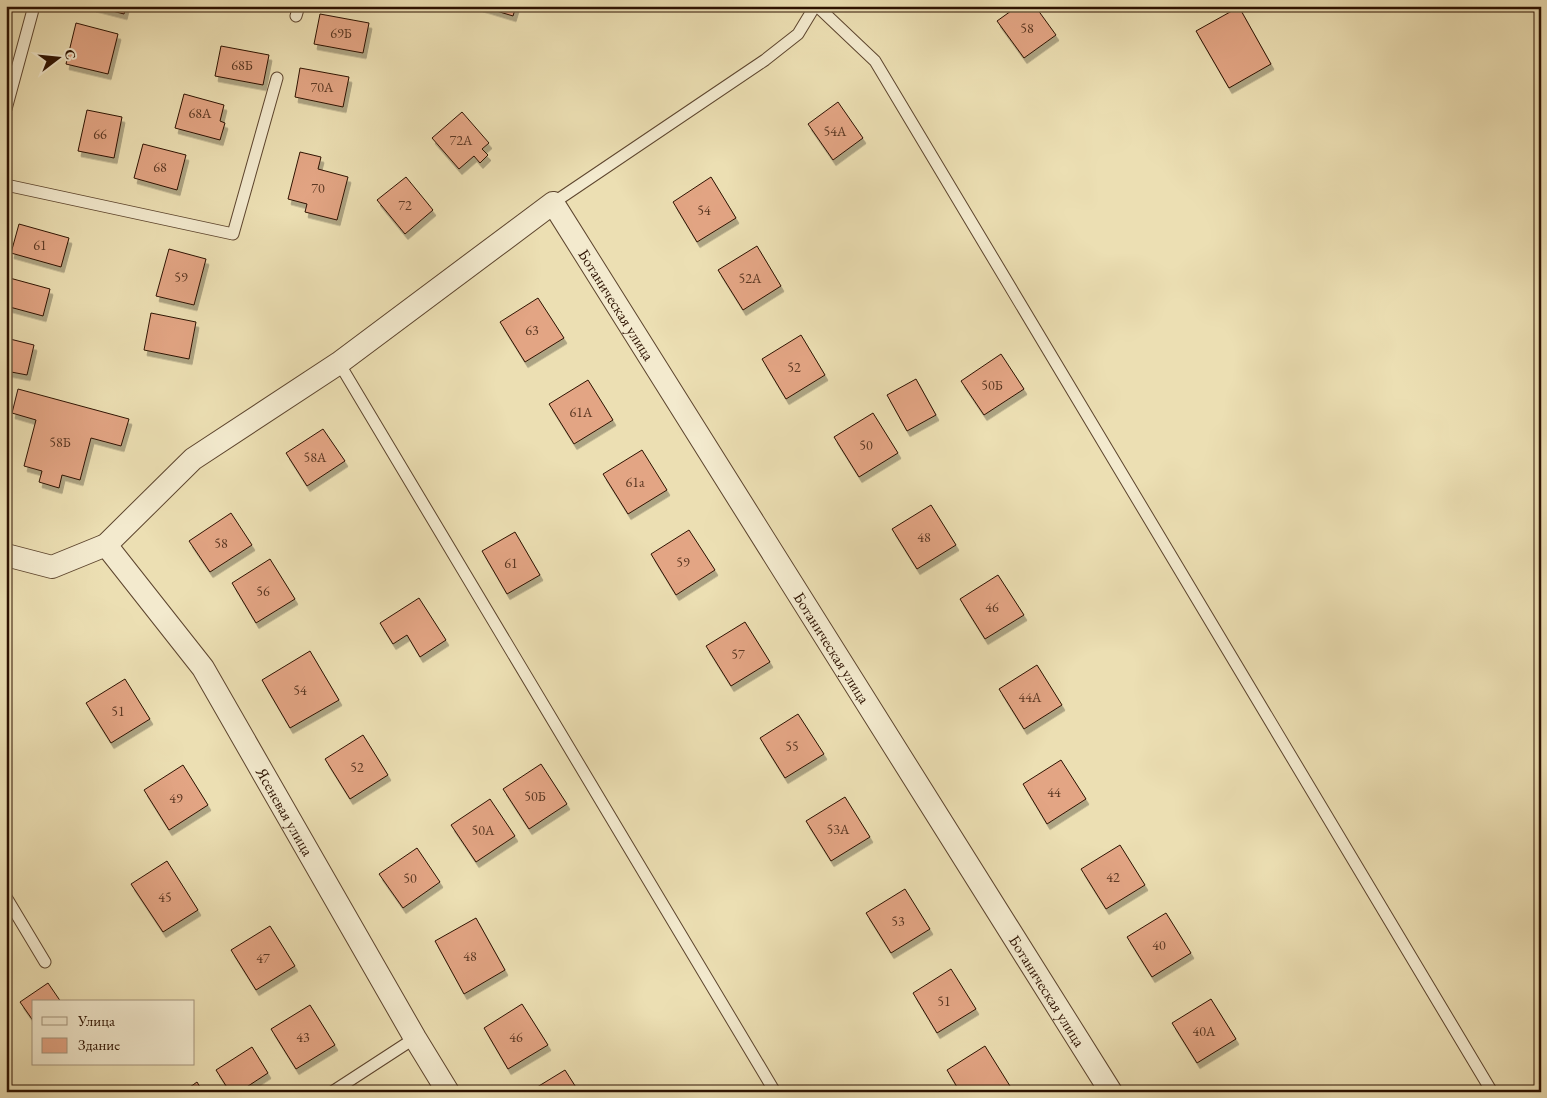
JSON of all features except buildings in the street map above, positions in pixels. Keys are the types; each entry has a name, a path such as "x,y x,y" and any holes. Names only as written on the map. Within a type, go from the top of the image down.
{"street":[{"path":"6,555 52,567 106,544 193,459 339,363 553,203"},
{"name":"Ботаническая улица","path":"553,203 1111,1092"},
{"name":"Ясеневая улица","path":"106,544 203,668 415,1038 448,1092"}],"lane":[{"path":"6,109 34,6"},
{"path":"553,203 765,60 798,34 816,6 875,61 1492,1092"},
{"path":"6,185 233,234 277,78"},
{"path":"339,363 775,1092"},
{"path":"6,897 45,962"},
{"path":"332,1092 415,1038"}]}
